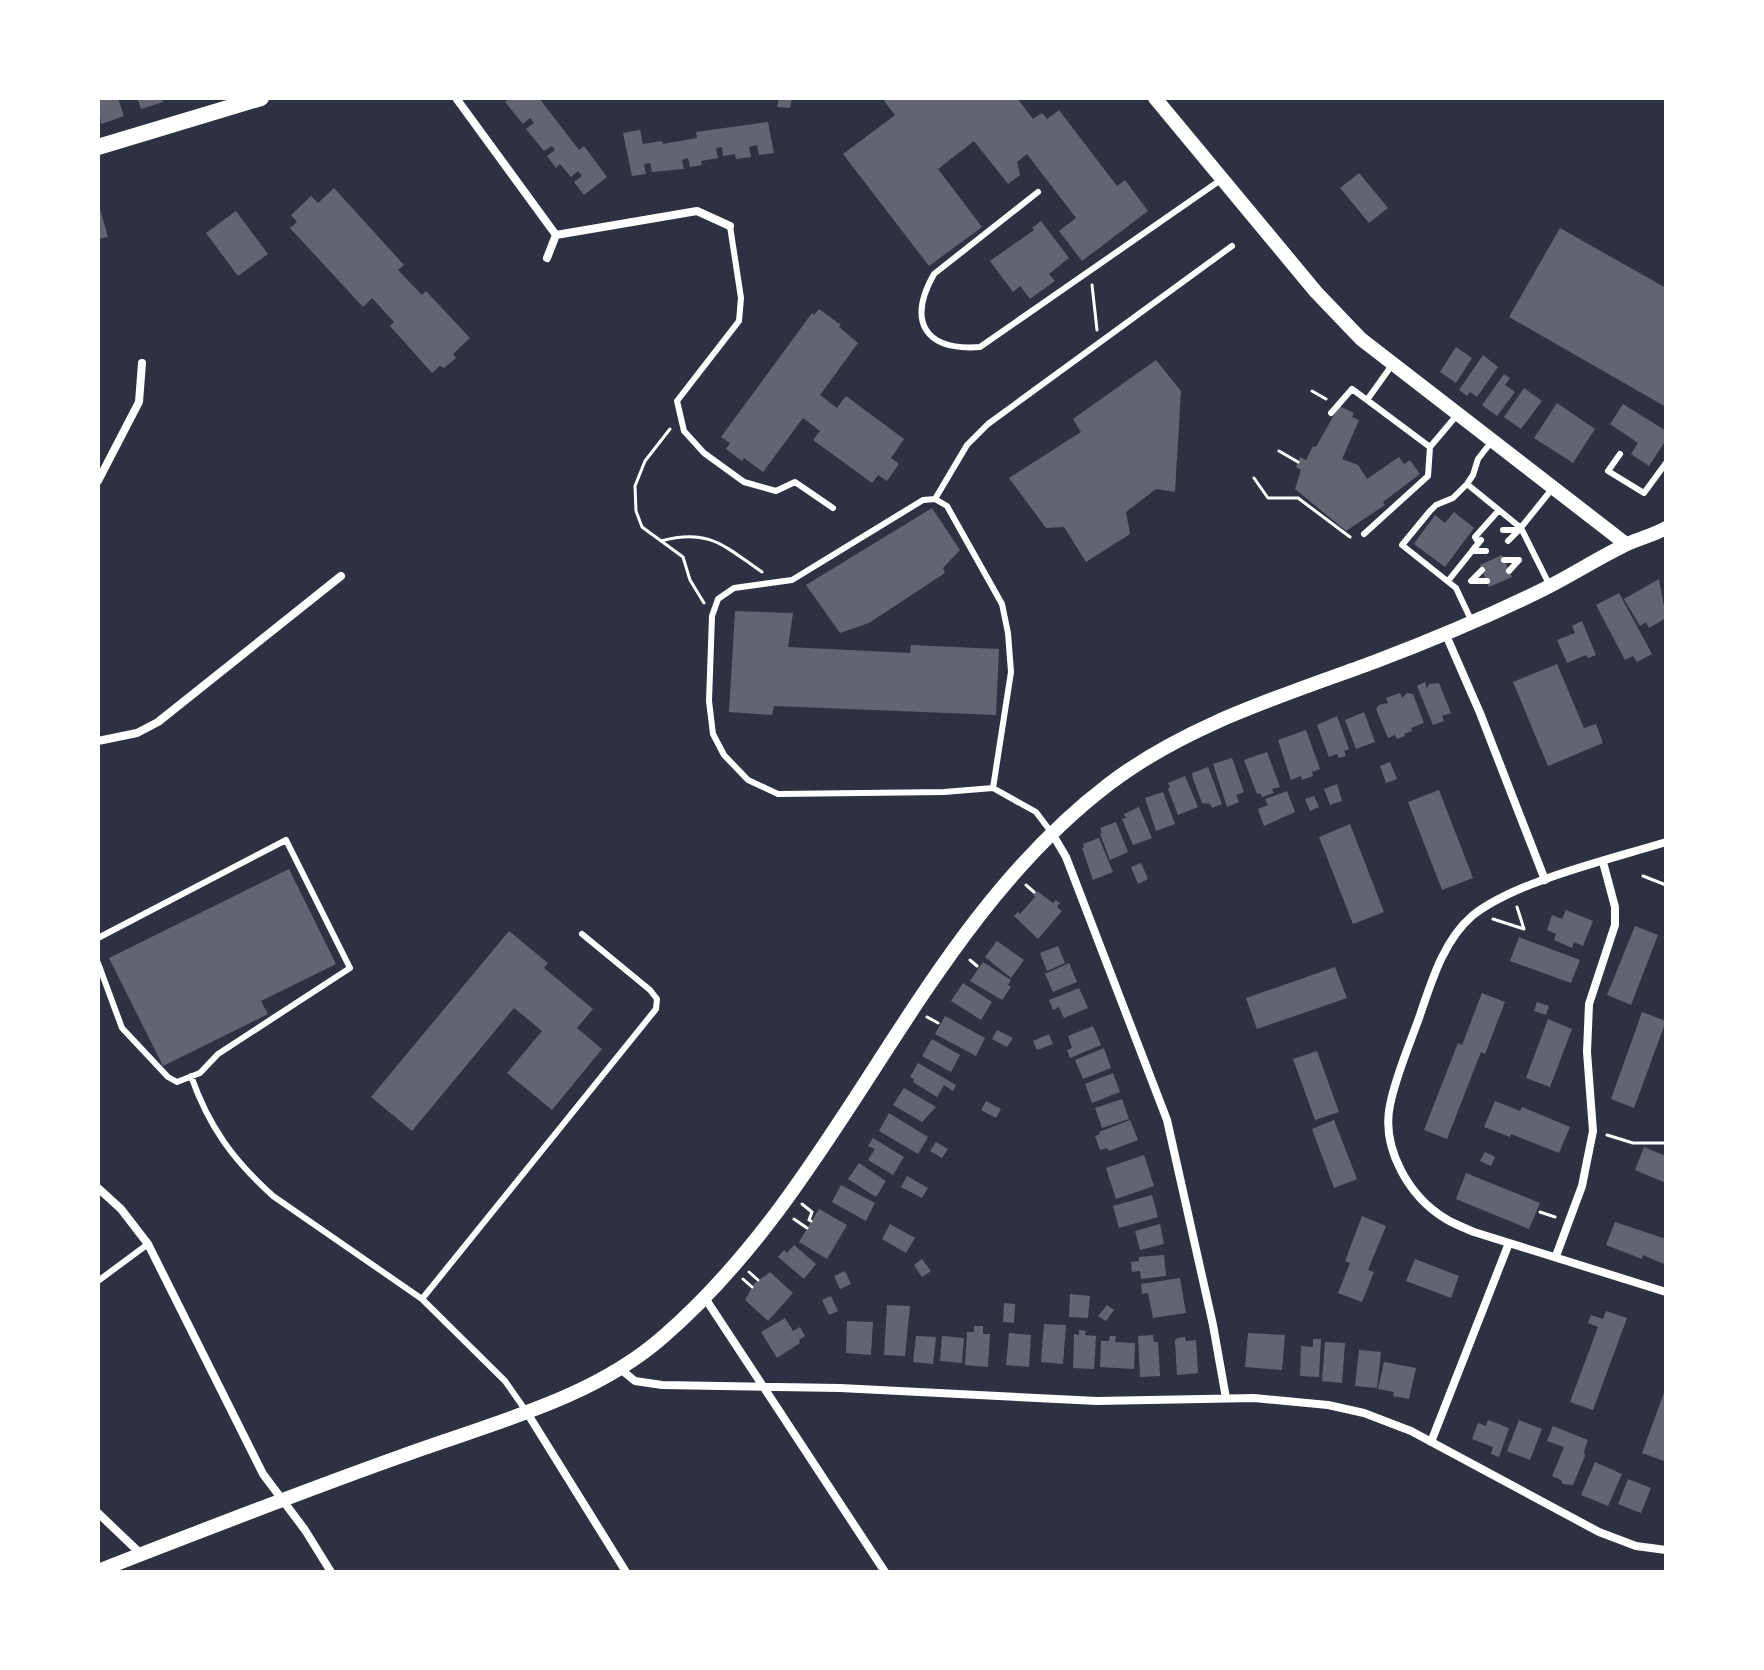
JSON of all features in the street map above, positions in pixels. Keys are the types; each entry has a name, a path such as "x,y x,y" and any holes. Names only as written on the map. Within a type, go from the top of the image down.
{"main road":[{"path":"98,147 261,98"}],"street":[{"path":"456,98 556,235"},
{"path":"1155,98 1339,318 1392,365 1626,544"},
{"path":"556,235 697,211 730,226"},
{"path":"547,258 556,235"},
{"path":"98,481 139,402 142,363"},
{"path":"98,1571 281,1500 526,1411 575,1391 619,1368 660,1340 705,1298 767,1226 813,1165 976,920 1011,877 1107,786 1153,753 1197,729 1446,635 1550,586 1626,544 1665,530"},
{"path":"98,741 137,733 158,722 341,576"},
{"path":"1446,635 1545,880"},
{"path":"1053,835 1066,857 1167,1120 1226,1398"},
{"path":"1666,842 1545,880 1500,899 1472,916 1454,936 1442,959 1389,1106 1388,1127 1398,1166 1423,1199 1444,1218 1474,1232 1666,1292"},
{"path":"1556,1256 1582,1186 1593,1131 1587,1052 1589,1004 1615,925 1615,907 1603,862"},
{"path":"98,1188 121,1209 148,1244 263,1474 305,1530 331,1572"},
{"path":"1431,1442 1509,1243"},
{"path":"705,1298 885,1572"},
{"path":"619,1368 635,1381 647,1383 864,1389 1097,1401 1289,1400 1352,1410 1387,1420 1599,1532 1636,1546 1666,1550"},
{"path":"526,1411 626,1572"},
{"path":"98,1513 141,1554"}],"lane":[{"path":"1038,192 934,274 923,292 920,311 928,332 941,345 958,349 980,347 1222,179"},
{"path":"730,226 741,298 739,321 677,401 684,431 704,453 744,482 776,491 795,482 833,508"},
{"path":"935,499 967,445 988,424 1232,246"},
{"path":"1367,400 1392,365"},
{"path":"1331,413 1352,389 1430,447"},
{"path":"1364,534 1428,476 1430,447 1457,414"},
{"path":"1472,622 1456,588 1402,545 1436,505 1453,498 1467,484 1478,459 1492,441"},
{"path":"1620,454 1608,471 1644,493 1666,463"},
{"path":"1467,484 1520,529 1550,586"},
{"path":"1508,541 1554,486"},
{"path":"993,788 1011,672 1002,604 947,506 935,499 923,500 792,580 734,588 718,599 712,616 709,701 713,734 724,755 748,780 778,794 914,793 993,788 1036,812 1053,835"},
{"path":"1448,581 1480,541 1475,537 1499,510"},
{"path":"1503,530 1520,529"},
{"path":"1472,551 1486,551"},
{"path":"1509,571 1519,560 1534,553"},
{"path":"1504,560 1519,560"},
{"path":"1456,588 1471,581 1482,570"},
{"path":"1471,581 1487,581"},
{"path":"98,938 286,840 350,968 218,1054 200,1073 177,1082 168,1077 122,1028 98,963"},
{"path":"422,1299 656,1009 657,999 650,990 582,934"},
{"path":"191,1076 209,1121 252,1178 273,1196 422,1299 505,1381 526,1411"},
{"path":"98,1281 148,1244"}],"path":[{"path":"1090,270 1099,343"},
{"path":"1312,391 1330,402"},
{"path":"681,417 645,461 635,486 636,511 642,527 683,557 690,580 712,616"},
{"path":"1279,451 1298,462"},
{"path":"1254,478 1268,498 1298,498 1355,540 1364,534"},
{"path":"661,541 698,535 723,543 778,582"},
{"path":"1643,876 1666,885"},
{"path":"1026,885 1034,892"},
{"path":"1493,919 1524,929 1517,907"},
{"path":"967,958 977,966"},
{"path":"927,1017 938,1023"},
{"path":"1593,1131 1633,1143 1666,1143"},
{"path":"802,1204 812,1212 811,1221"},
{"path":"1540,1212 1557,1218"},
{"path":"791,1217 807,1228"},
{"path":"747,1271 758,1280"},
{"path":"741,1278 752,1287"}],"building":[{"path":"98,98 118,98 124,116 101,124"},
{"path":"137,98 162,98 163,102 141,109"},
{"path":"510,98 539,98 579,150 584,146 607,177 584,195 574,182 582,176 578,171 571,177 560,164 556,168 547,156 555,150 552,146 544,151 526,129 534,123 530,118 523,124 505,102"},
{"path":"779,98 792,98 790,108 777,107"},
{"path":"888,98 1017,98 1033,119 1042,113 1047,119 1059,110 1117,186 1125,180 1148,211 1082,261 1059,231 1076,218 1027,154 1017,162 1020,175 1008,184 974,141 938,169 982,227 929,266 843,154 895,115 884,101"},
{"path":"768,122 774,153 759,155 757,145 749,147 751,157 736,159 735,154 723,156 722,147 716,148 718,158 701,161 702,165 690,167 688,158 682,160 684,169 652,172 650,163 644,164 646,174 632,176 623,133 640,130 643,144 662,141 663,144 697,138 696,132"},
{"path":"1359,173 1388,208 1369,223 1340,188"},
{"path":"334,188 404,265 398,270 422,295 426,291 470,338 453,354 456,358 444,368 440,366 432,373 390,326 394,322 372,298 363,307 290,228 297,222 291,215 311,196 318,203"},
{"path":"98,202 108,237 98,239"},
{"path":"236,211 268,254 238,276 206,233"},
{"path":"1041,221 1069,258 1049,274 1055,281 1030,299 1020,286 1013,292 990,261 1034,230 1032,228"},
{"path":"1560,228 1666,288 1666,407 1509,317"},
{"path":"819,309 858,343 820,395 837,408 846,396 904,439 891,458 899,464 887,481 878,475 872,483 813,440 820,431 803,418 763,472 726,449 730,443 721,437 812,313 814,315"},
{"path":"1456,347 1472,358 1456,383 1440,372"},
{"path":"1483,355 1498,367 1477,397 1470,392 1467,396 1459,390"},
{"path":"1156,360 1181,391 1175,492 1156,489 1126,512 1130,534 1086,562 1064,527 1046,528 1009,478 1081,432 1073,419"},
{"path":"1504,374 1510,378 1505,385 1515,392 1497,416 1482,405"},
{"path":"1524,388 1542,401 1521,429 1504,417"},
{"path":"1557,403 1595,429 1573,463 1534,438"},
{"path":"1623,404 1666,431 1666,440 1649,466 1631,454 1638,443 1610,424"},
{"path":"1339,406 1354,413 1352,417 1359,420 1342,459 1358,465 1367,479 1399,457 1404,464 1410,460 1420,474 1383,502 1385,505 1346,531 1295,489 1301,470 1296,467 1300,457 1306,460 1313,446 1316,447"},
{"path":"932,508 960,550 943,568 945,573 869,623 840,633 806,585"},
{"path":"1454,512 1474,528 1445,567 1414,544 1435,515 1445,523"},
{"path":"1502,555 1512,577 1489,587 1480,565"},
{"path":"1659,579 1666,618 1649,628 1646,622 1640,626 1624,599"},
{"path":"1619,593 1652,654 1637,662 1633,656 1625,660 1596,605"},
{"path":"735,611 793,613 788,647 910,653 911,645 999,649 996,715 774,706 772,715 729,712"},
{"path":"1582,621 1596,655 1588,658 1586,655 1567,663 1557,640 1575,633 1572,626"},
{"path":"1557,664 1584,728 1596,724 1603,743 1548,766 1513,682"},
{"path":"1425,682 1427,688 1429,684 1439,683 1451,713 1442,716 1444,721 1433,725 1417,686"},
{"path":"1400,693 1402,698 1407,693 1413,694 1424,723 1411,728 1412,731 1405,736 1388,738 1376,709 1388,703 1386,698"},
{"path":"1364,712 1375,742 1356,749 1345,720"},
{"path":"1337,716 1349,749 1344,751 1346,756 1339,758 1337,754 1329,757 1317,725"},
{"path":"1306,730 1320,769 1312,772 1313,776 1291,780 1278,740"},
{"path":"1267,752 1280,787 1262,797 1260,793 1257,794 1244,760"},
{"path":"1232,758 1244,792 1236,795 1239,802 1227,807 1213,764"},
{"path":"1390,762 1397,779 1386,783 1380,766"},
{"path":"1208,767 1222,804 1212,808 1210,804 1202,803 1192,773"},
{"path":"1185,776 1198,807 1178,815 1168,783"},
{"path":"1337,784 1342,801 1330,805 1324,789"},
{"path":"1439,790 1473,878 1442,890 1408,802"},
{"path":"1287,791 1295,812 1264,826 1258,809 1268,805 1265,799"},
{"path":"1163,792 1175,824 1156,831 1145,798"},
{"path":"1314,796 1319,807 1310,811 1305,799"},
{"path":"1139,807 1152,838 1133,845 1122,819 1126,818 1124,814"},
{"path":"1116,822 1128,852 1110,860 1100,828"},
{"path":"1350,824 1384,912 1353,924 1319,837"},
{"path":"1099,838 1113,872 1093,880 1082,848 1083,844"},
{"path":"1141,863 1148,879 1138,884 1131,867"},
{"path":"289,869 336,964 261,1001 268,1014 163,1066 109,958"},
{"path":"1037,891 1053,903 1056,900 1060,903 1057,907 1062,911 1038,939 1014,916 1018,912 1020,914"},
{"path":"1566,910 1593,921 1583,946 1574,942 1572,948 1554,940 1556,934 1547,930 1552,915 1562,919"},
{"path":"1635,926 1658,935 1631,1005 1607,995"},
{"path":"509,931 548,963 544,968 593,1009 577,1028 602,1049 552,1110 507,1073 542,1031 514,1008 412,1131 371,1097"},
{"path":"1519,937 1580,960 1571,983 1510,961"},
{"path":"997,941 1024,960 1011,978 985,957"},
{"path":"1058,946 1065,963 1047,971 1040,953"},
{"path":"983,962 1011,980 1008,985 1011,987 1002,1000 970,981"},
{"path":"1069,963 1077,982 1053,992 1045,974"},
{"path":"1335,967 1347,998 1257,1029 1246,998"},
{"path":"963,983 992,1002 981,1020 951,1001"},
{"path":"1079,988 1088,1008 1064,1018 1059,1007 1053,1010 1049,1000"},
{"path":"1482,993 1505,1002 1485,1054 1481,1052 1447,1139 1424,1130 1458,1043 1462,1045"},
{"path":"1537,1002 1549,1006 1546,1015 1534,1011"},
{"path":"1642,1012 1666,1021 1634,1108 1611,1099"},
{"path":"945,1016 985,1038 976,1056 935,1034"},
{"path":"1548,1019 1572,1029 1550,1087 1526,1078"},
{"path":"1093,1026 1101,1045 1070,1058 1067,1050 1072,1048 1068,1036"},
{"path":"997,1030 1013,1038 1007,1047 992,1039"},
{"path":"1049,1034 1053,1044 1037,1050 1033,1041"},
{"path":"932,1039 960,1055 951,1072 922,1056"},
{"path":"1104,1048 1111,1068 1083,1079 1075,1060"},
{"path":"1317,1051 1339,1112 1315,1120 1293,1059"},
{"path":"918,1063 956,1085 953,1091 944,1085 937,1097 913,1082 914,1079 910,1077"},
{"path":"1113,1073 1120,1092 1092,1103 1085,1084"},
{"path":"904,1088 936,1107 922,1122 893,1105"},
{"path":"1122,1099 1129,1119 1102,1128 1095,1108"},
{"path":"986,1101 1001,1109 996,1118 981,1110"},
{"path":"1495,1101 1520,1111 1522,1107 1570,1127 1559,1153 1484,1127"},
{"path":"889,1113 928,1137 918,1154 879,1131"},
{"path":"1130,1120 1138,1140 1109,1151 1107,1148 1100,1150 1095,1136 1099,1132"},
{"path":"1334,1120 1357,1179 1334,1188 1312,1129"},
{"path":"873,1138 904,1157 893,1175 868,1160 875,1149 868,1146"},
{"path":"936,1142 948,1149 942,1158 930,1151"},
{"path":"1644,1147 1666,1156 1666,1183 1635,1170"},
{"path":"1485,1152 1495,1157 1491,1166 1480,1161"},
{"path":"1144,1155 1154,1186 1116,1199 1106,1168"},
{"path":"859,1163 886,1181 876,1197 848,1179"},
{"path":"1466,1173 1540,1203 1529,1229 1456,1199"},
{"path":"907,1176 928,1188 922,1198 901,1187"},
{"path":"841,1185 875,1203 866,1221 832,1202"},
{"path":"1152,1195 1158,1217 1119,1228 1113,1206"},
{"path":"819,1209 847,1225 827,1259 799,1242"},
{"path":"1362,1216 1386,1226 1368,1270 1374,1272 1362,1302 1338,1293 1350,1263 1345,1261"},
{"path":"1615,1222 1666,1239 1666,1265 1606,1245"},
{"path":"890,1224 915,1238 906,1253 882,1239"},
{"path":"1160,1224 1164,1244 1140,1250 1135,1231"},
{"path":"794,1245 816,1264 804,1279 778,1257"},
{"path":"1164,1255 1166,1276 1141,1279 1140,1271 1132,1272 1131,1262 1139,1261 1139,1257"},
{"path":"922,1259 931,1271 922,1277 914,1265"},
{"path":"1415,1259 1459,1276 1451,1298 1406,1281"},
{"path":"845,1271 851,1284 840,1289 834,1276"},
{"path":"770,1272 793,1293 768,1321 745,1300 754,1284"},
{"path":"1180,1278 1186,1313 1153,1318 1148,1293 1142,1294 1141,1284"},
{"path":"1070,1294 1090,1296 1088,1318 1069,1317"},
{"path":"831,1296 838,1311 829,1315 822,1300"},
{"path":"1004,1303 1015,1304 1014,1323 1003,1322"},
{"path":"887,1305 910,1306 905,1356 884,1355"},
{"path":"1107,1305 1114,1310 1106,1321 1098,1316"},
{"path":"1606,1311 1627,1318 1593,1410 1570,1402 1598,1327 1588,1323 1591,1315 1603,1319"},
{"path":"785,1318 793,1331 800,1327 805,1336 799,1340 800,1343 777,1358 761,1332"},
{"path":"847,1321 873,1322 871,1355 846,1353"},
{"path":"1044,1324 1066,1325 1063,1364 1041,1362"},
{"path":"974,1326 983,1326 983,1334 990,1334 988,1367 965,1365 967,1332 974,1332"},
{"path":"1079,1330 1086,1331 1085,1335 1096,1336 1094,1369 1073,1368 1074,1334 1079,1335"},
{"path":"1009,1333 1031,1335 1029,1367 1006,1365"},
{"path":"1248,1333 1285,1335 1282,1370 1245,1367"},
{"path":"1153,1335 1154,1342 1158,1342 1160,1376 1140,1377 1138,1336"},
{"path":"916,1336 936,1337 933,1364 913,1362"},
{"path":"942,1336 964,1338 962,1363 940,1361"},
{"path":"1110,1336 1116,1336 1115,1342 1135,1343 1134,1369 1100,1367 1101,1341 1109,1341"},
{"path":"1185,1337 1186,1341 1196,1340 1198,1373 1177,1375 1175,1341"},
{"path":"1313,1339 1321,1339 1319,1377 1300,1376 1301,1346 1313,1347"},
{"path":"1325,1342 1345,1343 1342,1383 1322,1381"},
{"path":"1359,1350 1381,1352 1377,1388 1355,1386"},
{"path":"1384,1362 1416,1368 1409,1399 1378,1389"},
{"path":"1666,1387 1666,1455 1664,1461 1642,1453"},
{"path":"1488,1420 1509,1428 1499,1457 1491,1454 1493,1447 1472,1439 1478,1423 1486,1426"},
{"path":"1519,1420 1542,1429 1530,1460 1507,1451"},
{"path":"1553,1426 1588,1440 1573,1485 1563,1484 1552,1476 1564,1447 1547,1441"},
{"path":"1595,1462 1622,1474 1608,1506 1581,1495"},
{"path":"1628,1479 1651,1488 1641,1513 1618,1504"}]}
